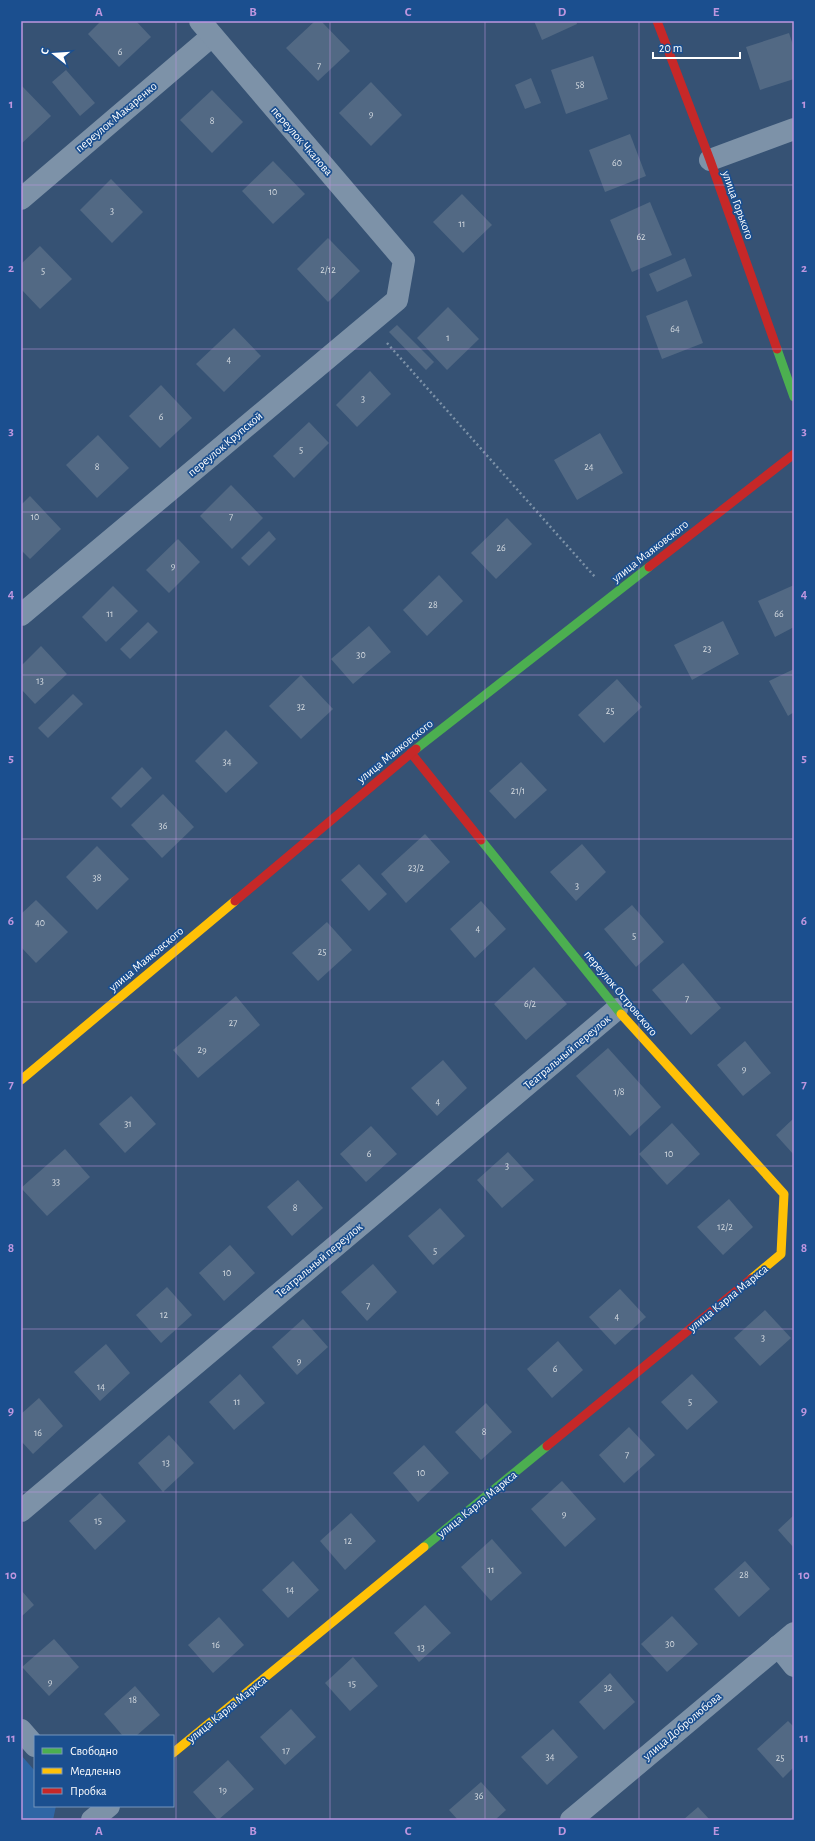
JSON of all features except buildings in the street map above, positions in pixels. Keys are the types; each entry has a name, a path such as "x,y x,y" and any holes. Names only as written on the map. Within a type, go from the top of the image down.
{"street":[{"name":"улица Горького","path":"657,21 710,160 794,397"},
{"name":"переулок Макаренко","path":"21,199 206,28"},
{"name":"переулок Чкалова","path":"206,28 404,260"},
{"path":"710,160 794,129"},
{"name":"переулок Крупской","path":"21,615 397,300 404,260"},
{"name":"улица Маяковского","path":"21,1080 411,753 794,454"},
{"name":"переулок Островского","path":"411,753 617,1010 784,1194 782,1254"},
{"name":"Театральный переулок","path":"21,1511 617,1010"},
{"name":"улица Карла Маркса","path":"174,1752 782,1254"},
{"path":"786,1639 794,1666"},
{"name":"улица Добролюбова","path":"571,1820 786,1639"},
{"path":"21,1730 34,1745"}],"path":[{"path":"370,323 612,596"}],"shaded area":[{"path":"21,1755 34,1770 34,1807 56,1807 53,1820 21,1820"}],"traffic: fast":[{"path":"777,349 794,397"},
{"path":"416,749 649,567"},
{"path":"481,840 621,1014"},
{"path":"424,1547 547,1446"}],"traffic: slow":[{"path":"21,1080 235,901"},
{"path":"621,1014 784,1194 781,1254 751,1279"},
{"path":"174,1752 424,1547"}],"traffic: jam":[{"path":"657,21 710,160 777,349"},
{"path":"649,567 794,454"},
{"path":"235,901 416,749"},
{"path":"411,753 481,840"},
{"path":"547,1446 751,1279"}]}
